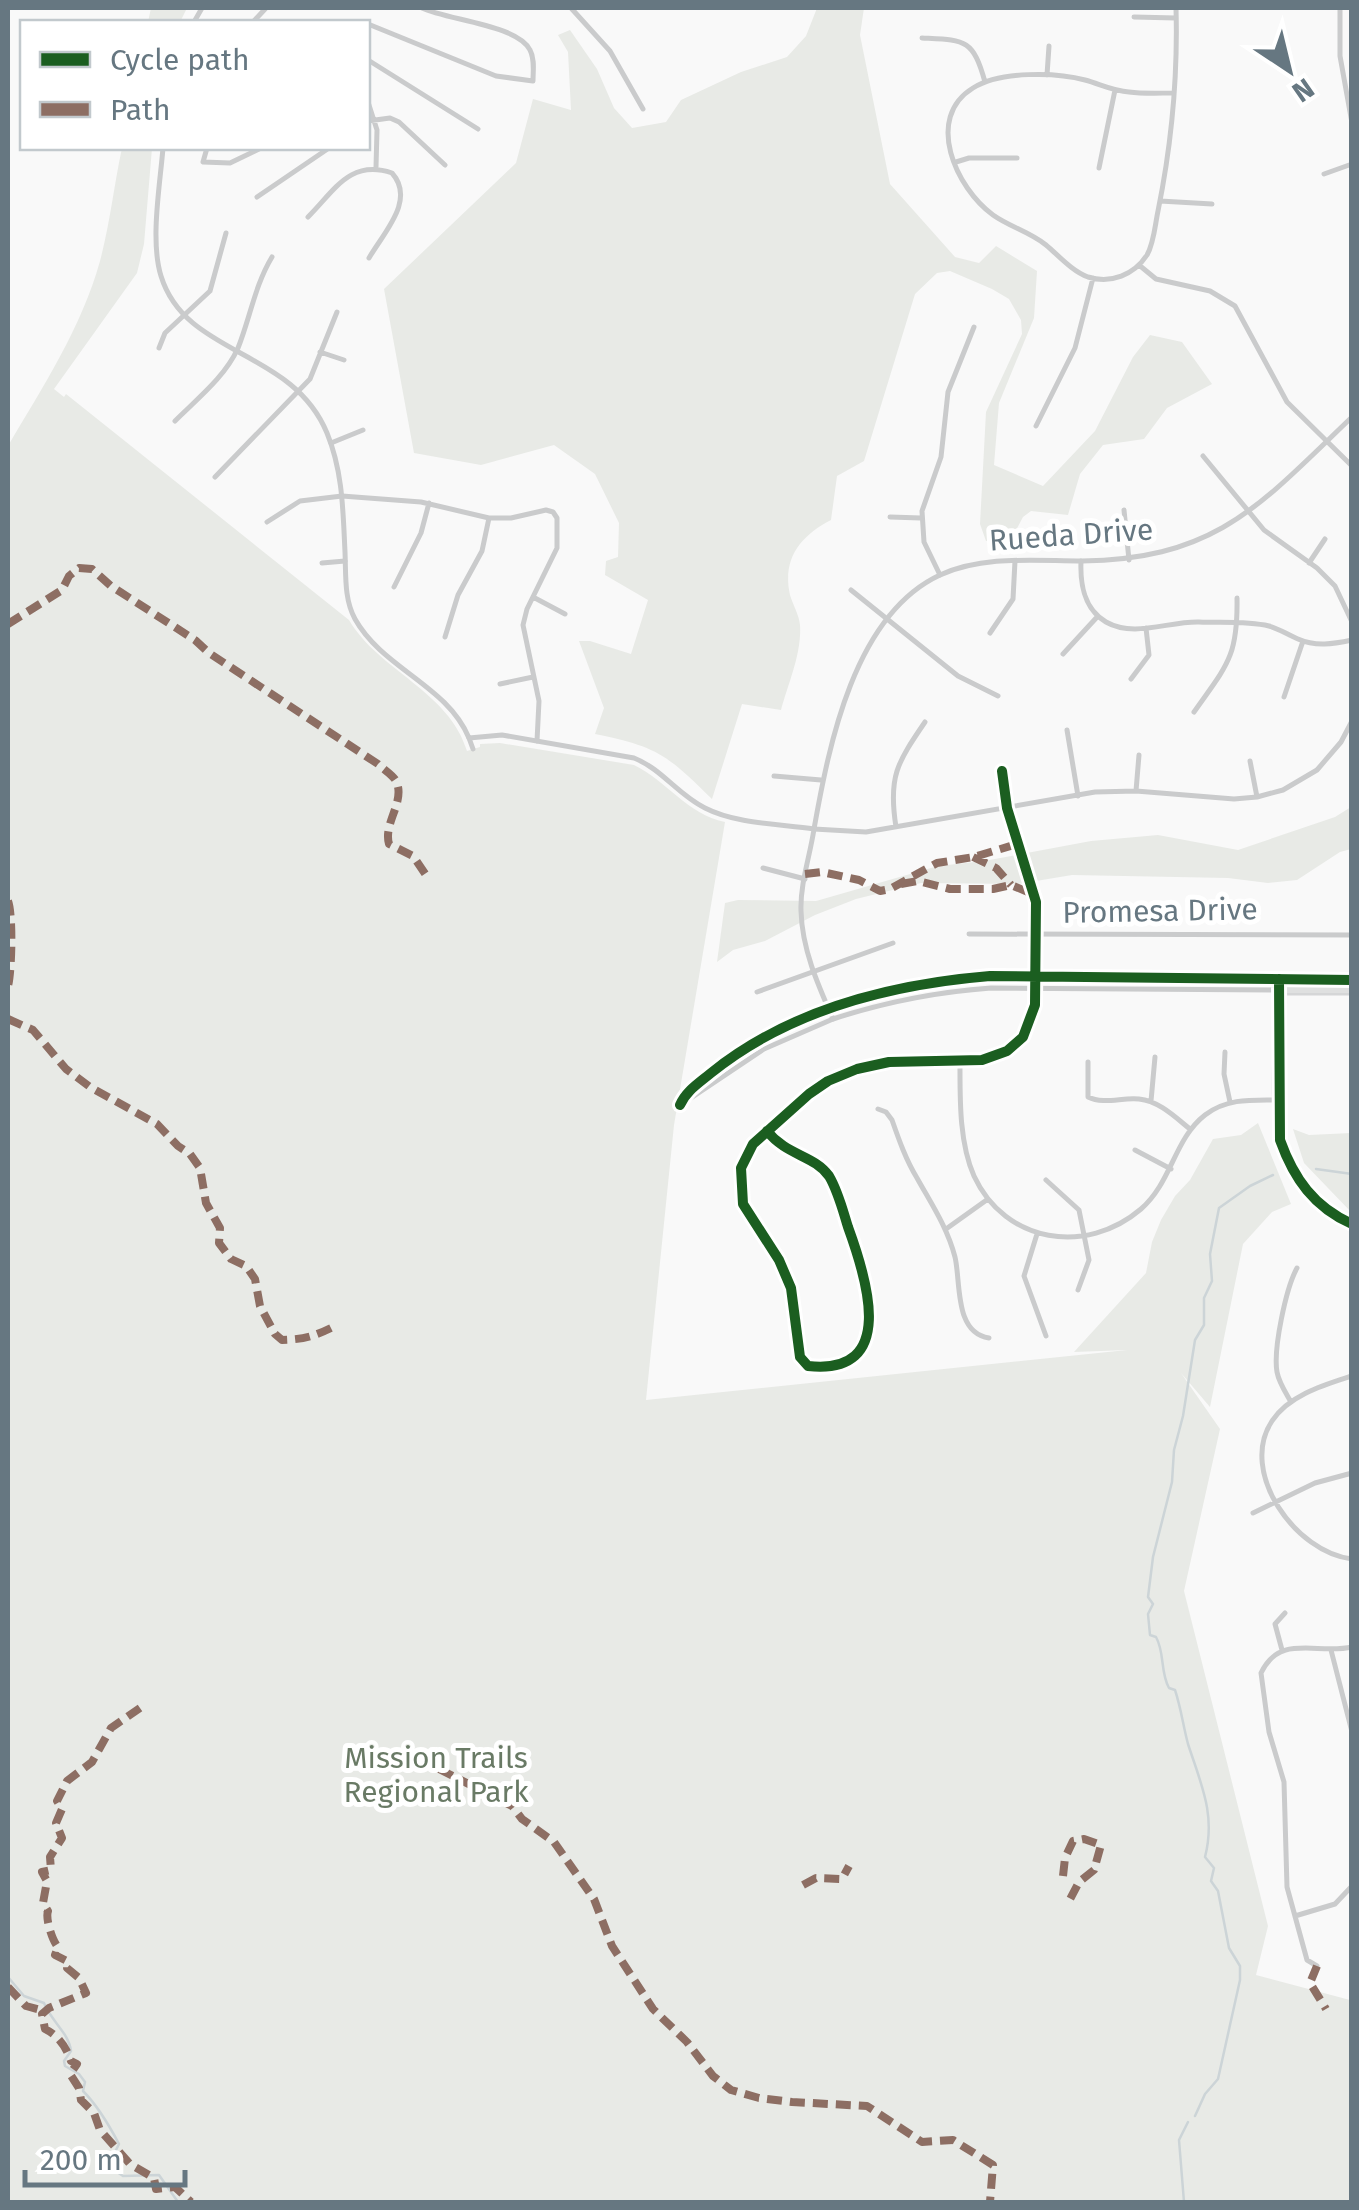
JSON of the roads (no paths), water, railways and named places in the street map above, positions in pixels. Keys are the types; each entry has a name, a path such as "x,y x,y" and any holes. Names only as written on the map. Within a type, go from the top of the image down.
{"main road":[{"path":"1352,980 1280,979 1278,1100 1280,1140 1295,1175 1323,1208 1352,1224"},
{"path":"1280,990 1352,990"}],"street":[{"path":"370,25 496,76 534,81 533,56 525,42 511,33 422,8"},
{"path":"571,8 610,50 643,109"},
{"path":"1174,94 1114,90 1084,79 1047,75 985,82 964,95 950,115 947,143 974,196 994,216 1025,231 1077,272 1110,280 1124,276 1139,266 1150,250 1171,147 1174,94 1176,8"},
{"path":"1340,8 1340,56 1352,123"},
{"path":"1134,17 1176,18"},
{"path":"922,38 968,44 979,59 985,82"},
{"path":"1047,75 1048,46"},
{"path":"1340,56 1352,55"},
{"path":"370,61 478,129"},
{"path":"1099,168 1114,90"},
{"path":"376,168 378,140 371,120 390,118 445,165"},
{"path":"163,150 158,261 168,294 184,316 214,339 278,373 300,392 325,428 342,496 346,594 355,620 376,646 449,705 462,720 473,749"},
{"path":"206,150 203,162 230,163 257,150"},
{"path":"257,198 326,150"},
{"path":"955,162 969,158 1017,158"},
{"path":"1324,174 1352,164"},
{"path":"308,217 353,172 376,168 392,173 402,191 400,204 368,258"},
{"path":"1160,200 1212,204"},
{"path":"159,348 165,333 210,291 226,234"},
{"path":"175,421 221,375 237,350 272,257"},
{"path":"1139,266 1156,279 1210,291 1235,306 1282,394 1352,466"},
{"path":"1036,426 1075,348 1093,278"},
{"path":"215,478 310,379 337,312"},
{"path":"940,575 924,542 921,518 941,457 948,392 974,326"},
{"path":"320,352 344,360"},
{"name":"Rueda Drive","path":"833,1019 814,969 800,906 829,744 866,650 885,618 908,595 940,575 972,564 1128,560 1193,544 1250,512 1352,416"},
{"path":"330,443 363,430"},
{"path":"1202,456 1264,530 1335,586 1352,622"},
{"path":"267,522 300,501 342,496 429,504 489,518 511,518 546,510 557,518 557,548 524,625 540,720 537,741"},
{"path":"394,588 421,533 429,504"},
{"path":"1124,510 1128,560"},
{"path":"890,517 921,518"},
{"path":"445,637 458,596 482,552 489,518"},
{"path":"1309,563 1325,539"},
{"path":"322,562 345,561"},
{"path":"1081,561 1085,599 1098,616 1121,628 1191,621 1237,623 1276,628 1302,642 1325,645 1352,640"},
{"path":"990,632 1013,600 1014,562"},
{"path":"852,590 958,676 998,696"},
{"path":"533,597 565,614"},
{"path":"1194,712 1226,667 1235,646 1237,598"},
{"path":"1063,654 1098,616"},
{"path":"1131,679 1149,654 1146,628"},
{"path":"1284,697 1302,642"},
{"path":"500,684 533,677"},
{"path":"469,738 502,736 634,758 653,766 704,808 725,815 854,833 1078,796 1136,791 1257,798 1283,790 1317,770 1341,742 1352,721"},
{"path":"896,827 892,801 894,774 924,722"},
{"path":"1067,730 1078,796"},
{"path":"1136,791 1139,755"},
{"path":"1250,761 1257,798"},
{"path":"767,1131 786,1151 813,1162 829,1176 860,1258 869,1328 863,1348 842,1366 806,1365 800,1357 797,1311 780,1260 743,1204 741,1168 753,1144 767,1131 809,1094 857,1069 888,1062 994,1058 1023,1037 1033,1018 1036,989 1036,902 1006,808 1002,771"},
{"path":"774,776 821,780"},
{"path":"762,868 805,879"},
{"name":"Promesa Drive","path":"968,934 1352,934"},
{"path":"756,992 893,943"},
{"path":"1280,979 948,980 888,991 828,1009 737,1054 686,1094 680,1106 764,1049 833,1019 891,1002 950,991 1280,990"},
{"path":"1225,1052 1224,1074 1230,1102"},
{"path":"1152,1102 1155,1057"},
{"path":"960,1061 960,1098 974,1176 1008,1220 1037,1234 1060,1239 1112,1228 1136,1213 1172,1169 1190,1129 1208,1112 1230,1102 1278,1100"},
{"path":"1088,1062 1088,1098 1152,1102 1190,1129"},
{"path":"878,1110 886,1112 892,1120 915,1176 946,1229 968,1324 978,1335 989,1338"},
{"path":"1135,1150 1172,1169"},
{"path":"1046,1180 1080,1210 1089,1260 1078,1290"},
{"path":"946,1229 988,1199"},
{"path":"1037,1234 1024,1276 1046,1336"},
{"path":"1291,1402 1277,1371 1277,1357 1290,1281 1297,1268"},
{"path":"1352,1376 1325,1384 1291,1402 1272,1422 1262,1447 1264,1471 1275,1501 1307,1542 1327,1554 1352,1559"},
{"path":"1253,1514 1315,1483 1352,1473"},
{"path":"1282,1650 1275,1624 1285,1613"},
{"path":"1317,1966 1306,1960 1286,1887 1284,1782 1268,1732 1260,1685 1266,1663 1282,1650 1352,1646"},
{"path":"1331,1650 1352,1732"},
{"path":"1294,1916 1334,1904 1352,1886"}],"waterway":[{"path":"1316,1169 1352,1174"},
{"path":"1195,2116 1205,2094 1218,2079 1240,1966 1229,1948 1218,1891 1211,1881 1214,1868 1205,1857 1209,1827 1205,1800 1175,1690 1169,1688 1164,1676 1159,1643 1150,1635 1148,1614 1153,1604 1148,1597 1195,1340 1204,1325 1204,1298 1212,1281 1210,1254 1219,1208 1273,1175"},
{"path":"8,1977 24,1996 44,2003 67,2038 71,2051 65,2066 85,2082 83,2091 119,2144 114,2154 117,2172 123,2176 159,2175 178,2202"},
{"path":"1184,2202 1179,2140 1188,2122"}],"park label":[{"name":"Mission Trails Regional Park","path":"436,1775"}]}
